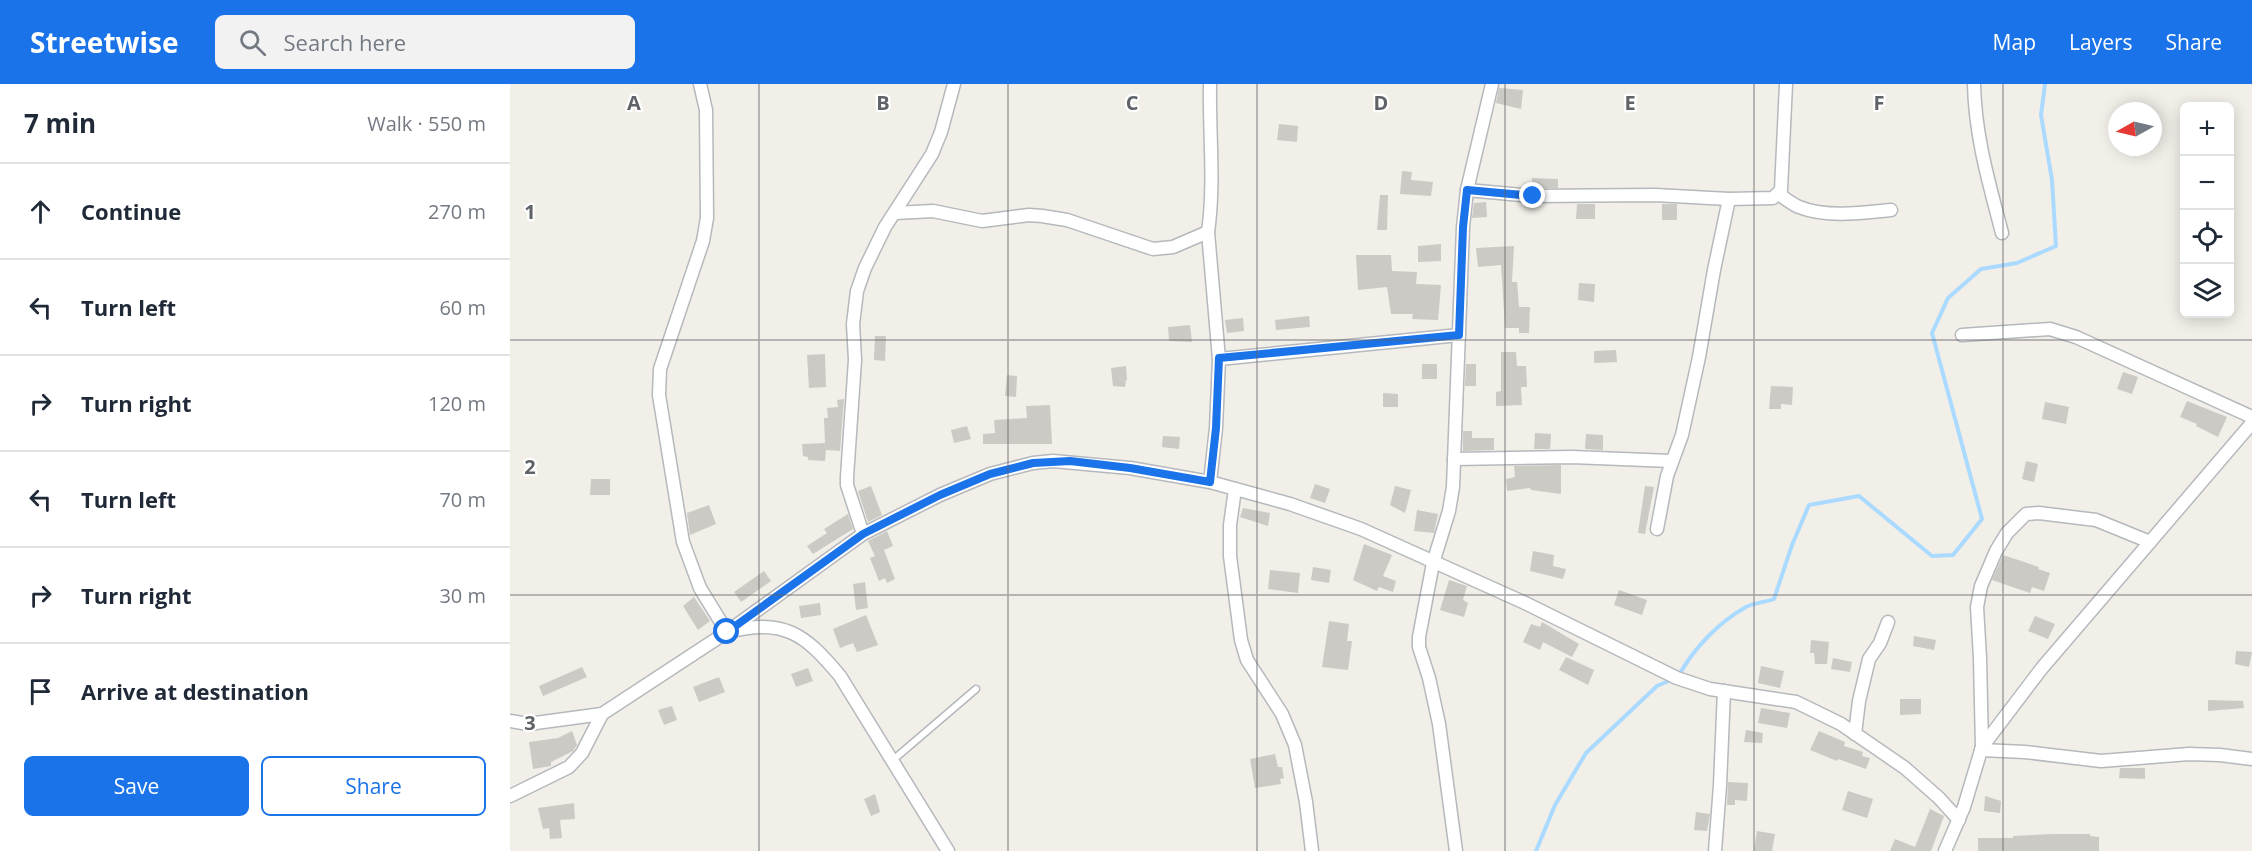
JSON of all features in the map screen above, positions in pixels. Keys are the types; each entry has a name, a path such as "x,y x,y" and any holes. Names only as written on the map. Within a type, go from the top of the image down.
{"street":[{"path":"700,84 706,110 707,218 703,241 660,369 659,395 683,542 700,588 727,632"},
{"path":"863,534 847,485 855,360 853,324 857,291 865,268 885,227 933,154 954,84"},
{"path":"1210,84 1211,160 1208,232 1219,358 1216,428 1210,482"},
{"path":"1456,851 1439,724 1429,678 1419,647 1419,637 1433,562 1449,511 1454,459 1463,227 1467,190 1492,84"},
{"path":"1467,190 1533,196 1655,195 1729,199 1773,198 1781,190 1786,84"},
{"path":"1974,84 1977,136 2001,233"},
{"path":"1778,194 1799,207 1819,212 1864,213 1891,210"},
{"path":"1657,529 1671,461 1682,435 1699,357 1713,270 1729,199"},
{"path":"895,213 933,211 982,221 1029,215 1042,216 1067,220 1153,249 1173,248 1208,232"},
{"path":"1962,335 2049,329 2076,337 2252,417"},
{"path":"1219,358 1459,335"},
{"path":"1982,748 2042,668 2252,423"},
{"path":"1454,459 1572,457 1671,461"},
{"path":"510,722 528,724 602,714 727,632 863,534 940,495 980,478 1033,463 1070,461 1130,468 1210,482 1290,504 1360,529 1524,603 1677,678 1724,691 1796,702 1841,724 1905,768 1939,798 1959,820"},
{"path":"1235,489 1230,525 1230,556 1241,640 1247,660 1282,714 1295,745 1306,802 1312,851"},
{"path":"1945,851 1959,820 1982,748 1977,607 1981,586 1996,551 2007,533 2026,514 2039,513 2096,520 2150,542"},
{"path":"1854,734 1869,659 1880,643 1888,622"},
{"path":"727,632 749,627 775,626 800,636 820,652 840,676 948,851"},
{"path":"1715,851 1724,691"},
{"path":"510,796 569,767 582,753 602,714"},
{"path":"1982,748 2101,761 2189,754 2252,759"}],"lane":[{"path":"892,760 976,689"}],"building":[{"path":"1499,88 1523,90 1521,109 1496,103"},
{"path":"1279,124 1298,126 1297,142 1277,140"},
{"path":"1402,171 1412,172 1411,180 1433,182 1431,196 1400,194"},
{"path":"1532,178 1558,179 1558,188 1532,188"},
{"path":"1380,195 1388,195 1387,230 1377,230"},
{"path":"1486,202 1487,217 1472,218 1474,203"},
{"path":"1577,204 1595,204 1595,219 1576,219"},
{"path":"1662,204 1677,204 1677,220 1662,220"},
{"path":"1441,244 1441,261 1418,262 1418,246"},
{"path":"1514,246 1512,282 1517,282 1519,307 1530,307 1529,333 1519,333 1519,328 1505,328 1501,265 1478,267 1476,248"},
{"path":"1356,255 1391,255 1392,271 1417,272 1416,284 1441,285 1438,320 1412,319 1413,314 1391,314 1387,287 1358,290"},
{"path":"1579,283 1595,284 1594,302 1578,300"},
{"path":"1309,316 1310,327 1276,330 1275,320"},
{"path":"1243,318 1244,331 1227,333 1225,320"},
{"path":"1190,325 1192,342 1169,341 1168,327"},
{"path":"875,336 886,336 885,361 874,360"},
{"path":"1616,350 1617,362 1594,363 1594,351"},
{"path":"1501,352 1516,352 1517,366 1526,366 1527,387 1521,387 1522,405 1496,406 1496,392 1501,391"},
{"path":"825,354 826,387 809,388 807,355"},
{"path":"1422,364 1437,364 1437,379 1422,379"},
{"path":"1466,364 1476,364 1476,386 1465,386"},
{"path":"1126,366 1125,387 1113,386 1111,368"},
{"path":"2123,372 2138,377 2132,394 2117,389"},
{"path":"1007,375 1017,376 1016,397 1005,396"},
{"path":"1771,386 1793,387 1792,405 1781,404 1781,409 1769,409"},
{"path":"1383,393 1398,394 1398,407 1383,407"},
{"path":"844,399 840,451 826,450 825,461 808,460 808,457 803,456 802,444 825,443 824,418 828,418 827,408 838,407 837,400"},
{"path":"2187,401 2227,417 2218,437 2180,417"},
{"path":"2045,402 2069,407 2066,424 2042,419"},
{"path":"1050,405 1052,444 983,444 983,434 995,433 994,420 1027,418 1026,406"},
{"path":"967,426 971,439 954,443 951,430"},
{"path":"1463,431 1472,431 1472,438 1494,438 1494,450 1463,451"},
{"path":"1535,433 1551,434 1550,449 1534,449"},
{"path":"1586,434 1603,435 1603,450 1585,449"},
{"path":"1163,436 1180,437 1179,449 1162,447"},
{"path":"2026,461 2038,464 2034,482 2022,479"},
{"path":"1561,465 1561,494 1530,488 1507,491 1506,479 1515,477 1514,466"},
{"path":"591,479 610,479 610,495 590,495"},
{"path":"1315,484 1330,489 1325,503 1310,498"},
{"path":"871,486 882,515 868,522 858,491"},
{"path":"1395,486 1411,490 1405,513 1390,505"},
{"path":"1645,486 1654,487 1645,534 1638,533"},
{"path":"709,505 716,524 690,535 687,513"},
{"path":"1243,508 1270,513 1268,526 1240,517"},
{"path":"1417,510 1438,514 1434,533 1414,531"},
{"path":"848,514 853,529 813,554 807,546 827,533 824,529"},
{"path":"887,531 893,546 884,550 895,579 887,583 885,578 879,581 870,558 875,556 868,541"},
{"path":"1364,544 1392,555 1383,576 1396,581 1393,592 1379,587 1377,591 1353,580"},
{"path":"1533,551 1554,555 1553,566 1566,569 1563,579 1530,571"},
{"path":"2003,555 2050,573 2044,591 2032,587 2030,593 1992,580"},
{"path":"1313,567 1331,570 1329,583 1311,580"},
{"path":"1270,570 1300,573 1298,593 1268,589"},
{"path":"764,571 771,581 741,602 734,592"},
{"path":"1449,580 1467,586 1463,600 1468,603 1464,617 1440,610"},
{"path":"865,582 868,608 856,610 853,584"},
{"path":"1619,590 1647,600 1642,615 1614,605"},
{"path":"694,597 710,621 698,630 683,606"},
{"path":"820,603 821,615 801,618 799,606"},
{"path":"866,615 878,645 857,652 853,643 840,648 833,629"},
{"path":"2035,616 2055,624 2048,639 2028,631"},
{"path":"1329,621 1349,624 1347,641 1352,641 1348,670 1322,667"},
{"path":"1542,622 1579,644 1572,657 1543,642 1540,650 1523,642 1531,624 1540,627"},
{"path":"1914,636 1936,640 1934,650 1913,646"},
{"path":"1811,640 1829,642 1827,664 1815,664 1814,653 1810,653"},
{"path":"2236,651 2252,652 2249,667 2235,664"},
{"path":"1566,657 1594,670 1588,685 1559,670"},
{"path":"1833,658 1852,662 1850,672 1831,669"},
{"path":"1761,666 1784,671 1780,688 1758,683"},
{"path":"582,667 587,677 543,696 539,686"},
{"path":"808,668 813,681 796,687 791,674"},
{"path":"719,677 725,692 699,702 693,687"},
{"path":"1900,699 1921,699 1921,714 1900,715"},
{"path":"2208,700 2243,701 2244,708 2208,711"},
{"path":"672,706 677,720 664,725 658,710"},
{"path":"1761,708 1790,713 1787,728 1758,723"},
{"path":"1746,730 1763,733 1762,743 1744,742"},
{"path":"572,731 577,745 573,751 551,762 551,766 533,769 529,742 558,738"},
{"path":"1819,731 1845,742 1844,746 1863,752 1862,756 1870,758 1866,769 1810,750"},
{"path":"1275,754 1278,767 1282,767 1284,778 1280,779 1281,784 1255,788 1250,759"},
{"path":"2120,768 2145,768 2145,779 2119,778"},
{"path":"1728,782 1748,783 1747,801 1735,800 1735,805 1727,805"},
{"path":"1848,791 1873,799 1867,818 1842,810"},
{"path":"875,794 880,812 871,816 864,799"},
{"path":"1985,796 2001,801 2000,813 1984,811"},
{"path":"574,803 575,819 560,820 562,838 550,839 549,828 543,829 538,808"},
{"path":"1930,809 1944,816 1931,851 1890,851 1895,839 1915,847"},
{"path":"1696,812 1710,814 1707,831 1694,830"},
{"path":"1757,831 1775,834 1772,851 1754,851"},
{"path":"2090,834 2090,836 2099,837 2099,851 1978,851 1978,838 2013,838 2013,836"}],"waterway":[{"path":"1679,675 1700,646 1726,620 1746,607 1774,599 1792,545 1809,505 1859,496 1932,556 1953,555 1982,519 1932,333 1948,298 1981,269 2017,263 2056,246 2052,180 2041,115 2045,84"},
{"path":"1536,851 1555,805 1586,753 1657,686 1673,679"}],"route":[{"path":"727,632 863,534 940,495 990,474 1033,463 1070,461 1130,468 1210,482 1216,428 1219,358 1459,335 1463,227 1467,190 1533,196"}]}
